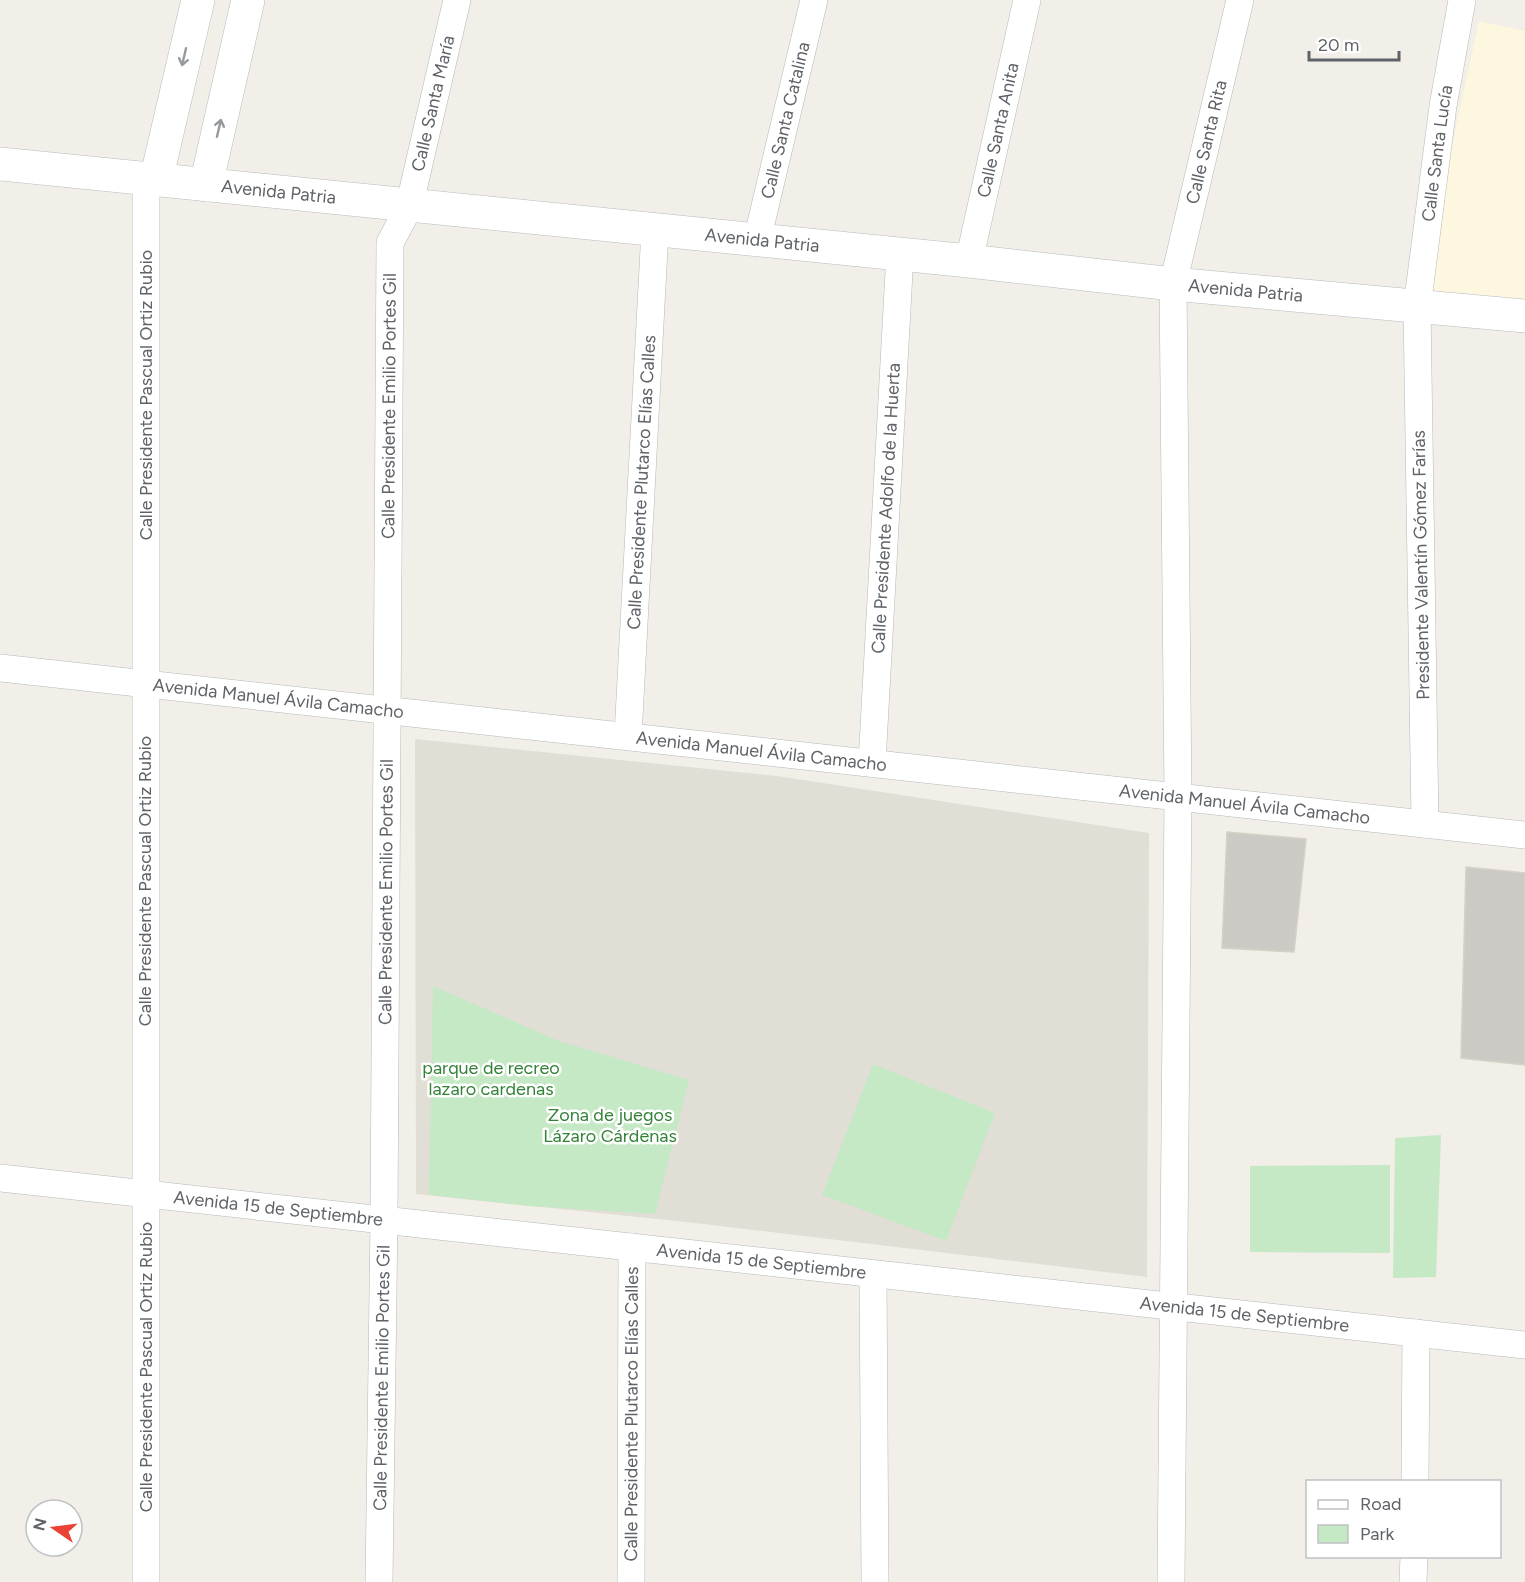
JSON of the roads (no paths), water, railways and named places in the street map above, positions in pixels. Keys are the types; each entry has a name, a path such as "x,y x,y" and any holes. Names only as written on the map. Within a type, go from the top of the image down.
{"main road":[{"path":"151,180 198,0"},
{"path":"206,185 248,0"},
{"name":"Avenida Patria","path":"0,164 409,207 969,261 1173,284 1525,316"}],"street":[{"name":"Calle Santa María","path":"409,207 457,0"},
{"name":"Calle Santa Catalina","path":"757,240 814,0"},
{"name":"Calle Santa Anita","path":"969,261 1028,0"},
{"name":"Calle Santa Rita","path":"1171,1582 1178,796 1173,284 1240,0"},
{"name":"Calle Santa Lucía","path":"1417,307 1443,106 1462,0"},
{"name":"Calle Presidente Pascual Ortiz Rubio","path":"146,1582 145,684 151,180"},
{"name":"Calle Presidente Emilio Portes Gil","path":"380,1582 390,243 409,207"},
{"name":"Calle Presidente Plutarco Elías Calles","path":"628,736 655,230"},
{"name":"Calle Presidente Adolfo de la Huerta","path":"872,763 900,254"},
{"name":"Presidente Valentín Gómez Farías","path":"1417,307 1425,824"},
{"name":"Avenida Manuel Ávila Camacho","path":"0,668 1525,835"},
{"name":"Avenida 15 de Septiembre","path":"0,1178 1525,1345"},
{"name":"Calle Presidente Plutarco Elías Calles","path":"631,1582 632,1247"},
{"path":"873,1274 875,1582"},
{"path":"1414,1480 1416,1333"},
{"path":"1413,1582 1414,1558"}],"park label":[{"name":"parque de recreo lazaro cardenas","path":"491,1078"},
{"name":"Zona de juegos Lázaro Cárdenas","path":"610,1125"}]}
